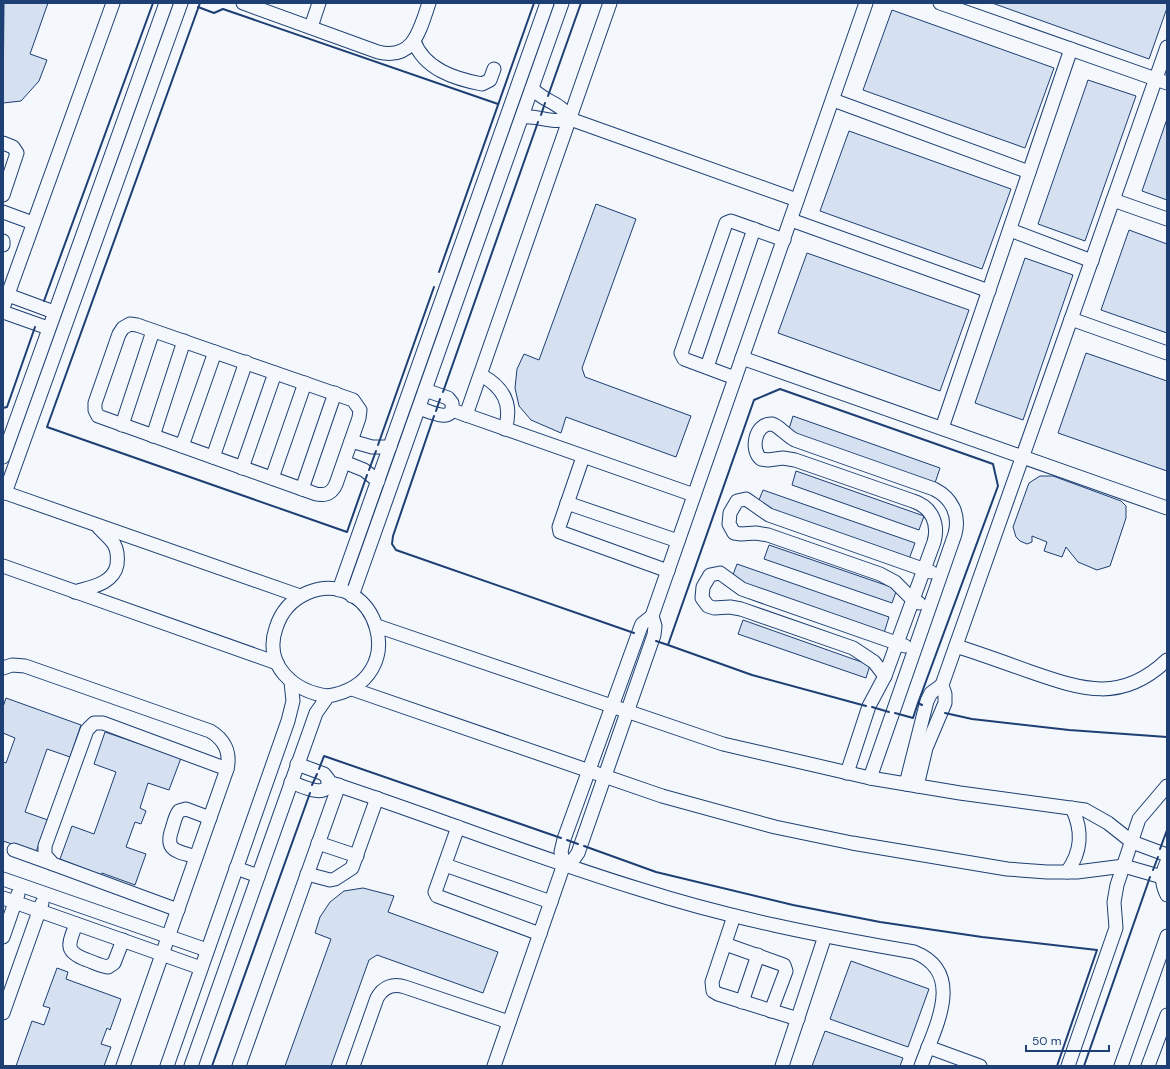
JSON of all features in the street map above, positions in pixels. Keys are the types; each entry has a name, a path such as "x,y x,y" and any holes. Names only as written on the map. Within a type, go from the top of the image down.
{"street":[{"path":"3,308 8,295 9,275 33,223 113,3"},
{"path":"3,457 48,328 166,3"},
{"path":"181,3 4,493 300,596"},
{"path":"243,3 384,54 403,51 414,41 429,3"},
{"path":"311,27 319,3"},
{"path":"339,590 547,3"},
{"path":"352,596 562,3"},
{"path":"466,416 610,3"},
{"path":"494,1066 564,864 561,856 561,847 640,629 642,624 652,616 866,3"},
{"path":"940,3 958,6 1161,81"},
{"path":"414,41 417,49 426,61 443,72 482,84 490,80 494,69"},
{"path":"912,785 926,701 931,693 942,685 1113,200 1161,81 1167,47"},
{"path":"942,428 1071,49"},
{"path":"532,88 538,95 558,105 570,119 798,200"},
{"path":"832,100 1030,172"},
{"path":"522,117 531,117 555,122 570,119"},
{"path":"3,143 13,147 17,153 3,195"},
{"path":"1113,200 1167,219"},
{"path":"3,212 33,223"},
{"path":"790,220 989,291"},
{"path":"735,378 684,359 681,353 726,223 731,221 784,240"},
{"path":"707,367 754,229"},
{"path":"1010,230 1092,261"},
{"path":"3,241 3,246"},
{"path":"8,295 54,312"},
{"path":"3,312 48,328"},
{"path":"1071,319 1167,353"},
{"path":"134,324 184,341 353,400 360,410 359,418 334,488 328,493 320,495 98,416 95,410 95,403 123,328 134,324"},
{"path":"122,425 153,330"},
{"path":"153,436 184,341"},
{"path":"182,446 215,352"},
{"path":"742,358 1167,508"},
{"path":"213,457 246,362"},
{"path":"242,468 276,373"},
{"path":"481,375 494,382 505,397 508,416 505,429"},
{"path":"272,478 305,383"},
{"path":"419,408 442,416 448,415 452,410 452,403 448,398 425,390"},
{"path":"302,489 335,393"},
{"path":"452,410 694,495"},
{"path":"847,773 868,706 885,676 934,542 936,529 933,517 925,506 914,501 795,460 783,458 768,460 761,459 756,454 755,445 760,430 766,425 772,424 795,440 934,488 946,496 956,514 957,528 870,778"},
{"path":"351,440 372,447 390,447"},
{"path":"583,457 559,527 560,532 668,571"},
{"path":"344,462 364,470 378,481"},
{"path":"929,607 913,600 898,584 880,574 768,536 756,533 734,533 728,524 730,513 737,501 746,499 769,515 941,575"},
{"path":"567,503 678,541"},
{"path":"75,592 106,581 112,576 116,568 117,551 113,543 98,526"},
{"path":"3,566 277,662"},
{"path":"885,676 874,662 853,648 741,609 730,607 714,608 708,606 703,601 703,587 710,575 720,573 742,589 914,649"},
{"path":"326,589 339,590 352,596 363,604 372,614 377,626 380,644 376,662 366,678 352,689 328,696 309,692 291,682 283,673 277,662 274,648 274,632 279,618 288,606 300,596 312,591 326,589"},
{"path":"564,864 572,860 578,853 654,635 655,626 652,616"},
{"path":"377,626 626,713 723,744 870,778 1085,810 1101,818 1132,842 1167,855"},
{"path":"956,646 1070,686 1094,689 1106,689 1130,684 1152,673 1167,660"},
{"path":"3,668 12,665 25,666 210,731 219,737 226,746 228,757 227,768 122,1066"},
{"path":"167,1066 288,721 293,701 291,682"},
{"path":"912,785 945,703 946,694 942,685"},
{"path":"352,689 676,800 774,828 952,860 1026,871 1088,871 1124,866 1162,877"},
{"path":"195,1065 297,764 316,713 328,696"},
{"path":"53,864 45,855 45,846 87,730 94,723 103,723 227,768"},
{"path":"297,764 324,774 333,784 647,892 734,916 825,936 914,952 923,956 935,966 942,979 944,996 921,1066"},
{"path":"291,782 320,791 333,784"},
{"path":"239,1066 318,843 333,784"},
{"path":"1068,1066 1116,928 1115,893 1132,842 1143,813 1160,796 1167,786"},
{"path":"307,874 324,880 335,879 352,868 377,798"},
{"path":"1067,872 1075,862 1080,840 1080,828 1072,808"},
{"path":"196,857 173,849 170,845 169,838 177,815 179,811 186,809 210,818"},
{"path":"458,827 435,892 440,899 540,934"},
{"path":"318,843 357,856"},
{"path":"14,850 178,910"},
{"path":"1167,862 1162,877 1167,895"},
{"path":"445,865 551,902"},
{"path":"236,868 258,876"},
{"path":"3,879 207,950"},
{"path":"3,937 9,900 21,885"},
{"path":"3,1013 45,894"},
{"path":"9,900 201,968"},
{"path":"734,916 712,982 712,988 718,994 798,1019"},
{"path":"76,924 69,943 70,952 102,966 108,967 114,963 123,940"},
{"path":"782,1066 825,936"},
{"path":"1121,1066 1167,936"},
{"path":"724,944 782,964 786,968 771,1011"},
{"path":"742,1002 758,955"},
{"path":"352,1066 377,998 383,990 392,986 405,987 510,1022"},
{"path":"1148,1066 1167,1015"},
{"path":"928,1048 949,1061 980,1066"}],"building":[{"path":"4,3 48,3 30,54 47,60 39,81 21,101 3,103"},
{"path":"992,3 1167,3 1167,8 1149,59"},
{"path":"892,10 1054,68 1025,148 863,90"},
{"path":"1088,80 1136,96 1085,241 1038,224"},
{"path":"1167,119 1167,200 1142,191"},
{"path":"849,131 1011,189 982,269 820,211"},
{"path":"596,204 636,219 582,368 585,377 691,416 676,457 566,417 561,433 531,420 519,406 515,388 517,369 524,354 539,360"},
{"path":"1129,230 1167,244 1167,333 1101,310"},
{"path":"807,253 969,310 940,391 778,333"},
{"path":"1025,258 1073,275 1023,420 975,403"},
{"path":"1086,353 1167,381 1167,471 1058,433"},
{"path":"793,416 940,468 935,483 788,432"},
{"path":"796,471 924,516 919,530 792,485"},
{"path":"1040,476 1053,476 1121,501 1126,506 1126,518 1110,566 1097,570 1078,562 1066,547 1062,557 1044,551 1047,542 1032,536 1032,542 1027,544 1020,541 1016,537 1013,527 1029,483"},
{"path":"763,490 915,543 909,559 757,505"},
{"path":"769,545 897,589 892,603 764,559"},
{"path":"737,564 889,617 884,633 731,580"},
{"path":"743,620 870,665 866,678 738,634"},
{"path":"6,698 81,725 70,757 47,749 25,812 48,820 36,852 3,841 3,762 6,763 15,738 3,733 3,707"},
{"path":"105,732 181,758 169,790 148,783 140,808 146,811 141,824 135,822 126,847 146,854 135,885 102,873 101,875 60,859 72,826 94,834 116,772 94,764"},
{"path":"363,888 394,896 388,912 498,952 483,993 377,955 369,960 331,1066 285,1066 331,939 315,933 320,917 330,902 344,891"},
{"path":"851,961 929,989 908,1047 830,1019"},
{"path":"57,968 68,972 66,979 121,999 110,1030 107,1028 101,1044 111,1047 104,1066 16,1066 32,1021 44,1025 50,1008 43,1006"},
{"path":"825,1031 903,1058 900,1066 812,1066"}],"wall":[{"path":"44,301 153,3"},
{"path":"200,3 47,427 347,532 367,475"},
{"path":"439,272 534,3"},
{"path":"548,96 581,3"},
{"path":"198,7 214,13 223,9 498,104"},
{"path":"541,115 545,103"},
{"path":"443,392 538,122"},
{"path":"378,445 434,287"},
{"path":"3,408 7,407 35,327"},
{"path":"656,641 668,645 754,400 780,389 993,464 998,486 918,703 922,705"},
{"path":"436,411 440,399"},
{"path":"434,416 393,536 392,544 396,550 634,633"},
{"path":"369,470 376,451"},
{"path":"668,645 752,675 866,706"},
{"path":"895,713 913,718 918,703"},
{"path":"872,707 889,712"},
{"path":"945,713 972,719 1069,730 1167,737"},
{"path":"319,769 324,756 561,838"},
{"path":"312,785 317,774"},
{"path":"212,1066 310,793"},
{"path":"1160,849 1167,830"},
{"path":"567,840 578,844"},
{"path":"584,846 656,872 793,905 880,922 982,937 1097,950 1057,1066"},
{"path":"1153,870 1158,857"},
{"path":"1084,1066 1150,877"}]}
